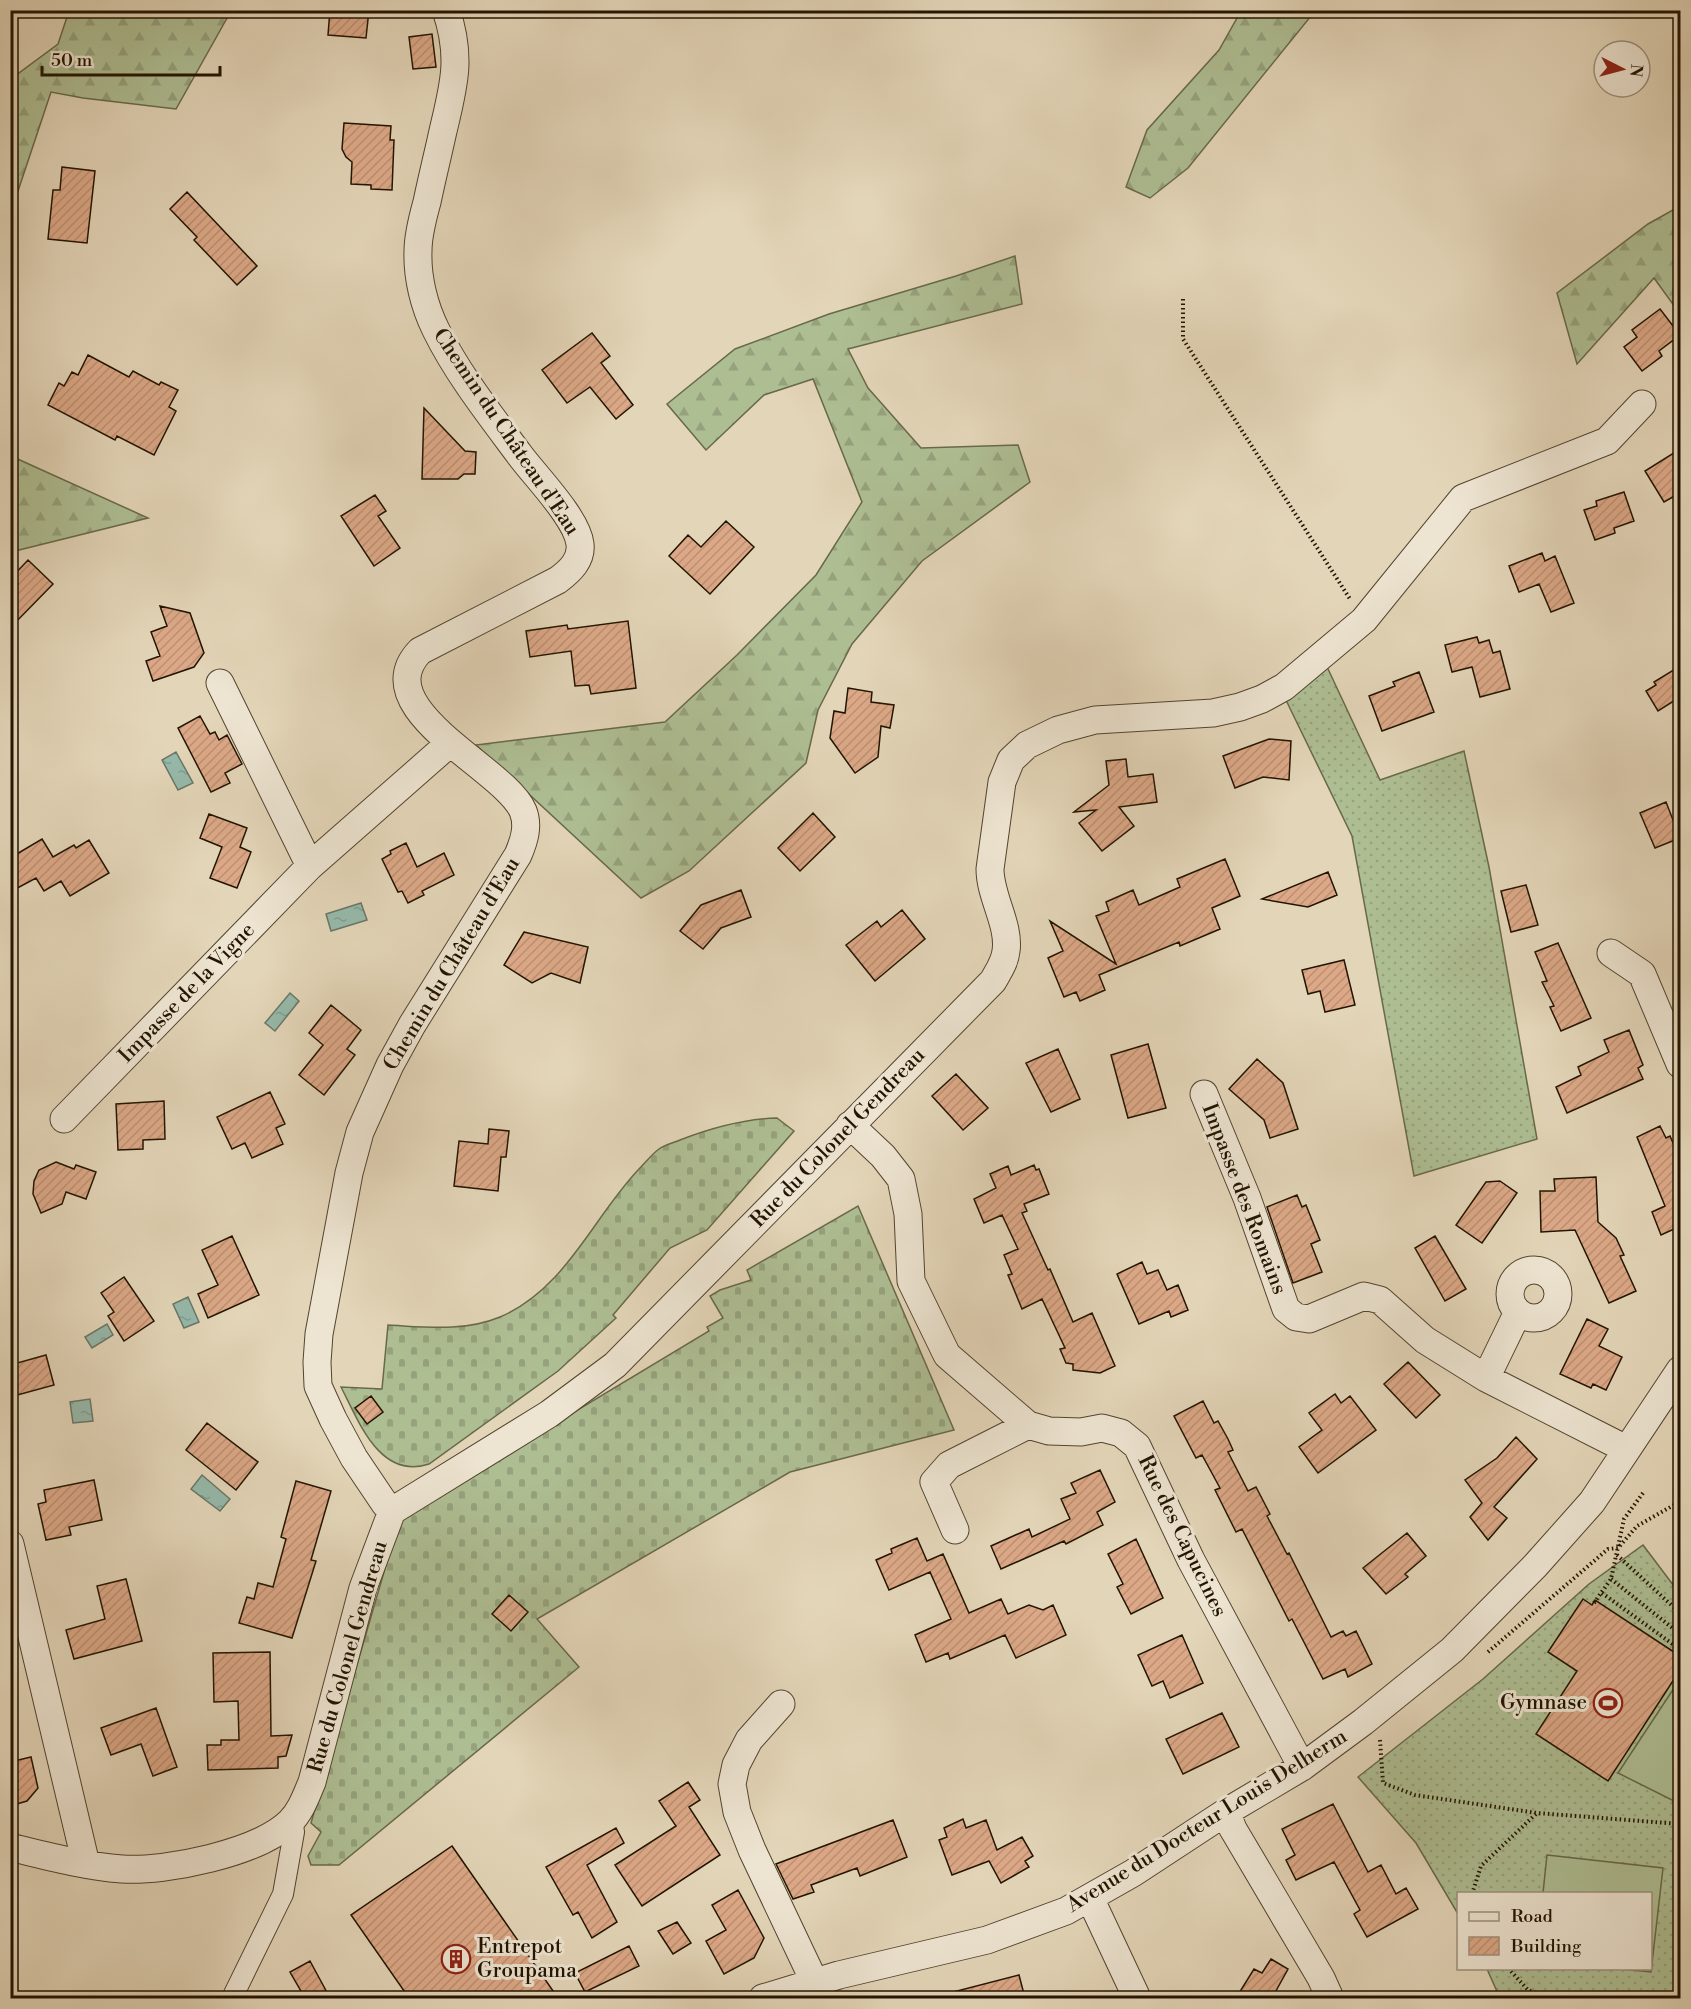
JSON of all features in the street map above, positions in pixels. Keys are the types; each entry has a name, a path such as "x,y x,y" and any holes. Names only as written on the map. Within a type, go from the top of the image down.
{"street":[{"name":"Chemin du Château d'Eau","path":"392,1510 385,1504 354,1458 318,1386 319,1334 349,1173 360,1132 390,1065 412,1025 518,855 524,840 526,825 523,811 513,795 450,743 418,708 409,691 406,673 411,660 420,651 558,580 569,572 578,559 580,545 570,520 519,455 451,356 435,328 424,298 419,277 417,250 453,95 455,60 452,29 446,10"},
{"name":"Rue du Colonel Gendreau","path":"10,1846 86,1864 139,1869 177,1865 239,1850 264,1840 292,1820 304,1803 312,1782 363,1588 392,1510 549,1414 615,1365 993,981 1006,952 1006,937 990,883 990,869 1002,782 1011,760 1027,745 1058,730 1095,720 1213,713 1262,699 1284,687 1364,620 1463,498 1607,441 1642,404"},
{"path":"220,683 310,866"},
{"name":"Impasse de la Vigne","path":"64,1119 310,866 450,743"},
{"path":"1611,953 1642,974 1680,1064"},
{"name":"Impasse des Romains","path":"1204,1094 1247,1198 1286,1309 1296,1317 1309,1319 1364,1296 1380,1300 1425,1340 1486,1378 1626,1449"},
{"name":"Rue des Capucines","path":"850,1125 883,1156 901,1179 908,1214 911,1281 947,1356 1028,1425 1049,1431 1081,1432 1102,1428 1121,1433 1137,1446 1191,1560 1302,1767"},
{"path":"1486,1378 1518,1312"},
{"name":"Avenue du Docteur Louis Delherm","path":"763,1998 987,1940 1066,1911 1133,1873 1226,1812 1302,1767 1363,1722 1452,1650 1535,1566 1592,1502 1680,1370"},
{"path":"955,1530 934,1482 949,1465 1028,1425"},
{"path":"10,1544 86,1864"},
{"path":"781,1704 749,1740 736,1765 732,1784 737,1812 752,1850 815,1983"},
{"path":"1226,1812 1233,1829 1321,1978 1330,1998"},
{"path":"232,1998 283,1894 294,1832 292,1820"},
{"path":"1090,1898 1137,1998"}],"path":[{"path":"1183,299 1183,339 1364,620"},
{"path":"1594,1603 1611,1579 1624,1519 1644,1493"},
{"path":"1617,1555 1680,1614"},
{"path":"1611,1579 1680,1635"},
{"path":"1602,1593 1678,1648"},
{"path":"1363,1722 1380,1740 1383,1784 1415,1795 1537,1813 1680,1824"},
{"path":"1472,1892 1481,1866 1537,1813"},
{"path":"1510,1970 1528,1990 1550,1998"}],"green space":[{"path":"69,11 231,11 176,109 51,92 11,212 11,79 58,44"},
{"path":"1241,11 1315,11 1188,168 1150,198 1126,187 1147,130 1219,50"},
{"path":"1680,206 1680,314 1654,278 1577,364 1557,293 1648,224"},
{"path":"1015,256 1022,304 848,349 868,388 921,448 1018,445 1030,482 922,561 852,644 818,710 806,763 689,871 641,898 476,745 665,722 737,655 816,575 862,502 813,379 764,395 706,450 667,404 735,349 829,314"},
{"path":"11,456 148,518 11,552"},
{"path":"1321,654 1380,780 1464,751 1489,867 1537,1139 1414,1176 1352,836 1283,694"},
{"path":"777,1118 794,1131 707,1230 670,1248 613,1315 616,1318 558,1371 429,1464 412,1467 397,1464 373,1445 341,1387 382,1389 388,1325 459,1327 473,1325 500,1317 523,1305 561,1271 623,1188 659,1149 715,1128 751,1120"},
{"path":"858,1206 954,1430 790,1472 537,1619 579,1667 339,1865 311,1865 308,1856 321,1832 311,1823 400,1517 709,1331 707,1327 723,1318 710,1296 720,1290 751,1280 747,1270"},
{"path":"1643,1545 1680,1594 1680,1998 1500,1998 1487,1970 1652,1970 1652,1892 1457,1892 1457,1912 1416,1843 1358,1777 1483,1679 1589,1584"},
{"path":"1680,1679 1680,1804 1618,1773"},
{"path":"1547,1855 1663,1868 1652,1963 1652,1892 1543,1892"}],"water":[{"path":"176,752 193,783 178,790 162,760"},
{"path":"361,903 367,920 331,931 326,914"},
{"path":"290,993 299,1001 275,1031 265,1023"},
{"path":"188,1297 199,1322 184,1328 173,1304"},
{"path":"107,1324 113,1335 92,1348 85,1337"},
{"path":"90,1399 93,1421 73,1423 70,1402"},
{"path":"202,1475 230,1499 220,1511 191,1489"}],"building":[{"path":"330,10 369,10 366,38 328,35"},
{"path":"432,34 436,67 413,69 409,37"},
{"path":"344,123 391,126 390,140 394,140 392,190 371,189 371,185 351,184 352,162 342,149"},
{"path":"62,167 95,171 87,243 48,239 53,190 60,190"},
{"path":"187,192 257,266 237,285 194,240 197,237 170,209"},
{"path":"1660,309 1680,335 1659,351 1662,356 1642,371 1624,347 1637,337 1632,330"},
{"path":"592,333 610,356 601,363 633,405 616,419 590,387 567,403 542,370"},
{"path":"88,355 129,377 133,371 159,385 161,382 178,390 169,407 176,411 154,455 117,436 115,440 48,405 59,383 64,386 72,372 78,375"},
{"path":"424,408 465,451 476,452 475,474 464,474 458,479 422,479"},
{"path":"1680,449 1680,493 1664,502 1645,471"},
{"path":"1624,492 1634,521 1614,528 1615,533 1595,540 1584,510 1597,506 1596,501"},
{"path":"375,495 386,511 378,516 400,548 374,566 341,516"},
{"path":"726,521 754,547 710,594 669,556 688,535 701,547"},
{"path":"1542,553 1545,561 1555,556 1574,603 1551,612 1539,584 1519,592 1509,566"},
{"path":"28,560 53,584 10,628 10,592 18,584 11,578"},
{"path":"160,606 190,613 204,653 194,667 153,681 146,661 160,656 151,632 167,626"},
{"path":"628,621 636,688 591,694 589,685 575,686 571,651 530,657 526,631 567,625 568,629"},
{"path":"1477,637 1479,643 1489,640 1493,653 1500,651 1510,689 1480,697 1472,667 1452,672 1445,645"},
{"path":"1680,666 1680,697 1658,711 1646,691 1656,685 1654,682"},
{"path":"1419,672 1434,712 1382,731 1369,696 1395,686 1393,682"},
{"path":"848,688 872,692 871,702 894,705 890,728 881,726 878,757 855,773 830,738 834,711 845,713"},
{"path":"200,716 210,734 215,732 219,740 227,735 242,764 225,773 230,783 211,792 178,728"},
{"path":"1269,739 1291,741 1289,780 1263,777 1235,788 1223,756"},
{"path":"1126,759 1128,777 1153,774 1157,802 1119,807 1134,826 1102,851 1079,823 1096,810 1074,812 1109,785 1106,761"},
{"path":"1666,802 1680,838 1655,848 1640,813"},
{"path":"813,813 835,837 800,871 778,848"},
{"path":"209,814 247,828 240,847 251,852 237,888 210,878 222,847 200,838"},
{"path":"42,839 53,857 74,845 76,848 89,840 109,873 70,896 61,881 44,891 36,878 10,892 10,858"},
{"path":"406,843 417,867 444,853 454,875 422,891 424,895 408,903 402,891 398,892 382,859 391,854 390,851"},
{"path":"1225,859 1240,896 1212,908 1220,929 1180,946 1179,942 1099,975 1105,990 1080,1001 1076,992 1064,997 1048,958 1063,951 1050,921 1116,964 1096,916 1109,911 1106,902 1133,890 1139,905 1180,887 1177,879"},
{"path":"1328,872 1337,895 1308,907 1262,899"},
{"path":"1526,885 1538,925 1511,932 1501,891"},
{"path":"741,890 751,917 721,928 703,949 680,931 701,905"},
{"path":"902,910 925,939 875,981 846,945 877,921 881,927"},
{"path":"524,932 588,947 580,983 551,973 532,983 504,965"},
{"path":"1558,943 1591,1018 1561,1031 1550,1007 1554,1006 1542,982 1547,981 1535,952"},
{"path":"1344,960 1355,1005 1325,1012 1320,991 1308,994 1302,970"},
{"path":"331,1005 361,1030 347,1049 355,1055 324,1095 299,1075 323,1045 309,1033"},
{"path":"1629,1030 1643,1065 1638,1068 1643,1079 1567,1113 1556,1087 1581,1075 1578,1067 1609,1052 1604,1040"},
{"path":"1148,1044 1166,1108 1128,1118 1111,1055"},
{"path":"1058,1049 1080,1099 1051,1112 1026,1063"},
{"path":"1257,1059 1283,1083 1298,1129 1270,1138 1264,1120 1229,1089"},
{"path":"956,1074 988,1108 963,1130 932,1096"},
{"path":"270,1092 285,1124 276,1128 283,1144 252,1158 245,1143 232,1149 217,1117"},
{"path":"164,1101 165,1139 143,1140 143,1149 118,1150 116,1104"},
{"path":"1660,1126 1666,1138 1670,1136 1680,1159 1679,1243 1674,1229 1661,1235 1652,1212 1665,1206 1637,1137"},
{"path":"489,1129 509,1131 506,1157 501,1157 498,1191 454,1186 459,1141 488,1144"},
{"path":"56,1162 74,1169 76,1165 96,1172 86,1199 66,1192 62,1204 41,1213 33,1194 34,1181 39,1170"},
{"path":"1034,1165 1036,1170 1039,1169 1049,1194 1024,1204 1027,1211 1022,1213 1073,1322 1092,1313 1115,1366 1100,1373 1073,1370 1073,1364 1066,1363 1060,1349 1065,1348 1042,1299 1022,1309 1008,1275 1012,1274 1004,1255 1018,1249 1002,1215 984,1223 974,1199 996,1188 990,1174 1008,1166 1011,1175"},
{"path":"1596,1177 1598,1222 1616,1238 1624,1255 1620,1256 1636,1291 1609,1303 1575,1230 1541,1232 1540,1191 1555,1191 1554,1179"},
{"path":"1500,1181 1517,1193 1482,1243 1456,1225 1486,1182"},
{"path":"1297,1195 1302,1207 1306,1205 1320,1240 1311,1244 1322,1272 1293,1283 1267,1207"},
{"path":"232,1236 259,1295 208,1318 198,1294 218,1285 202,1250"},
{"path":"1435,1236 1466,1289 1445,1301 1415,1248"},
{"path":"1142,1262 1147,1274 1158,1270 1167,1290 1178,1285 1188,1310 1171,1317 1169,1311 1139,1324 1117,1274"},
{"path":"124,1277 154,1321 124,1341 108,1316 114,1312 101,1293"},
{"path":"1587,1319 1608,1329 1599,1346 1622,1357 1606,1390 1593,1384 1591,1388 1560,1374"},
{"path":"46,1355 54,1385 10,1397 10,1365"},
{"path":"1408,1362 1440,1395 1416,1418 1384,1384"},
{"path":"1335,1394 1341,1403 1350,1396 1376,1430 1318,1473 1299,1447 1322,1430 1309,1413"},
{"path":"371,1396 383,1412 367,1424 355,1408"},
{"path":"1203,1401 1214,1423 1218,1421 1228,1439 1233,1450 1228,1452 1248,1491 1256,1487 1270,1514 1267,1516 1287,1554 1289,1553 1331,1637 1343,1631 1346,1636 1356,1631 1372,1664 1348,1677 1345,1669 1323,1679 1292,1619 1289,1621 1242,1529 1236,1532 1215,1490 1220,1488 1202,1455 1196,1458 1174,1416"},
{"path":"207,1423 258,1462 236,1490 186,1450"},
{"path":"1516,1437 1537,1459 1494,1507 1507,1518 1488,1540 1470,1517 1482,1503 1465,1480 1497,1458"},
{"path":"1100,1470 1115,1502 1097,1512 1103,1525 1066,1544 1064,1541 1001,1569 991,1546 1029,1529 1032,1537 1070,1519 1061,1499 1076,1493 1071,1483"},
{"path":"94,1480 102,1520 69,1527 71,1535 46,1540 38,1504 46,1502 44,1490"},
{"path":"296,1481 331,1491 311,1560 316,1561 292,1638 239,1623 247,1597 254,1599 258,1583 273,1587 286,1539 281,1537"},
{"path":"1407,1533 1426,1556 1405,1574 1408,1577 1386,1594 1363,1568"},
{"path":"917,1538 927,1561 943,1554 969,1613 1001,1599 1008,1614 1029,1605 1043,1610 1053,1605 1066,1635 1016,1658 1005,1635 950,1659 948,1653 926,1662 915,1635 951,1619 930,1572 889,1590 876,1560 892,1553 891,1549"},
{"path":"1136,1539 1163,1598 1131,1614 1117,1587 1123,1584 1108,1554"},
{"path":"126,1579 142,1641 74,1659 66,1630 105,1619 97,1586"},
{"path":"509,1595 528,1612 511,1631 492,1614"},
{"name":"Gymnase","path":"1583,1599 1592,1605 1595,1600 1680,1656 1680,1670 1608,1781 1536,1734 1577,1671 1548,1652"},
{"path":"1182,1635 1203,1683 1170,1698 1163,1681 1152,1686 1138,1655"},
{"path":"270,1652 271,1736 292,1735 286,1756 278,1757 278,1768 208,1770 207,1745 221,1745 221,1740 239,1740 238,1701 214,1702 213,1653"},
{"path":"156,1708 177,1767 153,1776 141,1744 111,1755 101,1728"},
{"path":"1222,1713 1239,1747 1183,1774 1166,1739"},
{"path":"31,1757 38,1788 27,1801 13,1805 10,1794 10,1762"},
{"path":"688,1782 700,1800 689,1807 720,1855 642,1906 615,1865 676,1826 659,1801"},
{"path":"1333,1804 1368,1872 1381,1865 1396,1894 1406,1888 1418,1909 1367,1937 1354,1914 1360,1910 1334,1862 1296,1880 1286,1860 1295,1855 1282,1829"},
{"path":"963,1819 966,1828 986,1820 997,1850 1022,1837 1033,1856 1025,1861 1029,1867 1001,1883 989,1861 952,1875 939,1840 947,1837 944,1828"},
{"path":"893,1820 907,1857 860,1876 857,1868 811,1885 814,1892 793,1899 776,1864"},
{"path":"616,1828 624,1843 587,1865 617,1922 592,1938 578,1912 573,1915 546,1867"},
{"name":"Entrepot Groupama","path":"452,1846 558,1998 409,1998 351,1915"},
{"path":"738,1890 764,1938 754,1958 724,1974 706,1941 726,1930 712,1905"},
{"path":"677,1922 691,1943 673,1954 658,1931"},
{"path":"629,1946 639,1966 585,1992 575,1973"},
{"path":"1271,1959 1288,1969 1272,1998 1236,1998 1254,1969 1262,1973"},
{"path":"310,1961 330,1998 305,1998 290,1972"},
{"path":"1019,1975 1025,1998 954,1998 953,1992"}],"place":[{"name":"Gymnase","path":"1608,1703"},
{"name":"Entrepot Groupama","path":"456,1959"}]}
